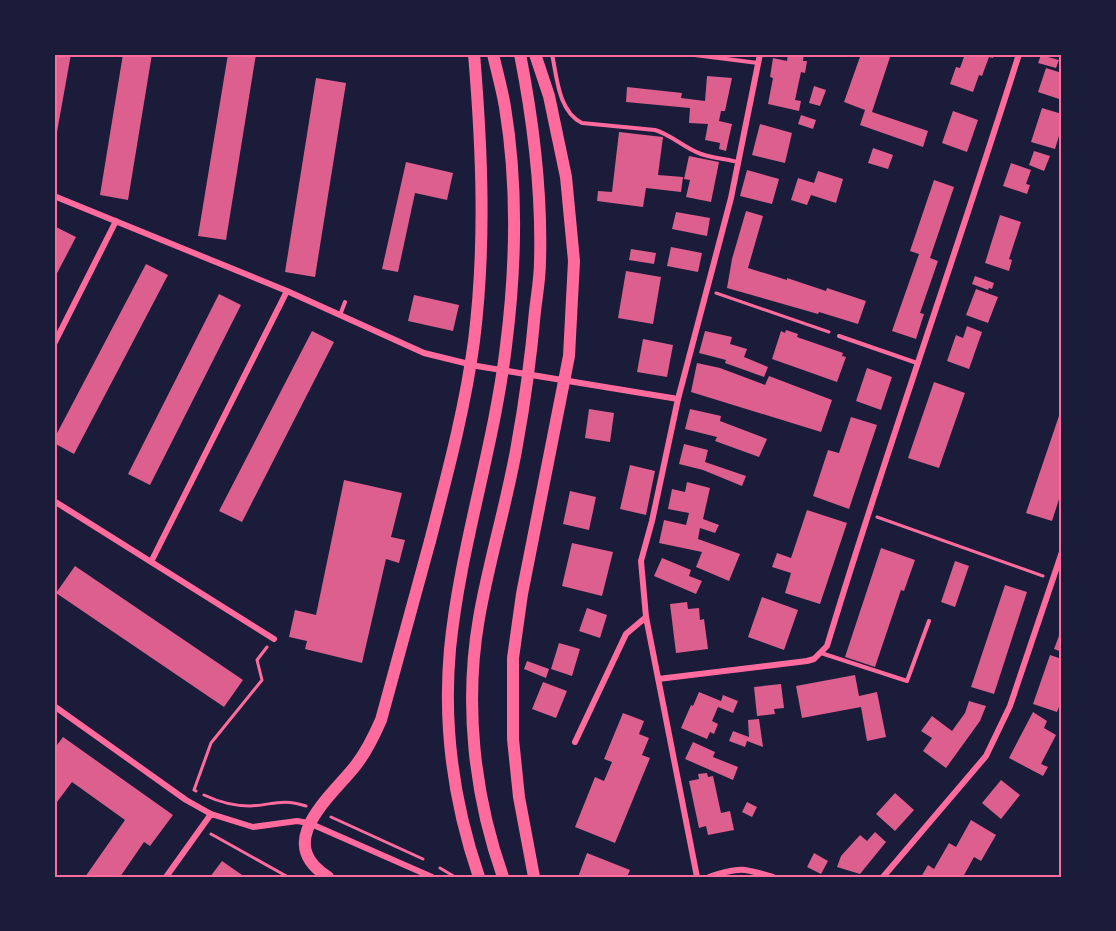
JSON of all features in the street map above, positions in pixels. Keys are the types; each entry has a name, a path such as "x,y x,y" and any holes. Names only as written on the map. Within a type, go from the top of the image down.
{"main road":[{"path":"328,877 317,869 306,852 306,834 309,823 317,810 358,763 381,720 443,492 462,411 481,268 482,182 474,54"},
{"path":"479,877 468,846 457,797 450,748 448,690 455,612 506,348 515,258 513,182 508,128 493,54"},
{"path":"503,877 481,793 475,753 472,698 479,618 517,446 532,351 540,261 531,107 520,54"},
{"path":"534,877 519,797 513,738 513,658 522,594 569,356 573,261 566,177 549,96 535,54"}],"street":[{"path":"697,877 646,616 641,561 652,521 678,399 731,198 760,54"},
{"path":"658,679 807,661 814,659 827,646 867,513 981,176 1018,54"},
{"path":"54,196 287,291 424,353 477,366 678,399"},
{"path":"54,344 116,221"},
{"path":"151,562 287,291"},
{"path":"54,501 274,639"},
{"path":"883,877 986,756 1010,706 1062,552"},
{"path":"575,742 626,634 646,616"},
{"path":"54,706 186,800 211,814 253,826 297,821 309,823 432,877"},
{"path":"166,877 211,814"},
{"path":"709,877 734,869 750,870 773,877"}],"lane":[{"path":"552,54 563,104 573,119 582,123 655,130 666,133 684,146 701,154 738,162"},
{"path":"687,54 758,63"},
{"path":"340,315 345,302"},
{"path":"839,336 918,364"},
{"path":"821,653 907,681 929,621"}],"path":[{"path":"707,290 839,336"},
{"path":"867,513 1053,579"},
{"path":"274,639 257,660 262,680 211,743 194,790 219,802 250,806 283,801 303,805"},
{"path":"331,817 429,861"},
{"path":"212,836 288,877"},
{"path":"436,866 455,877"}],"building":[{"path":"54,54 71,54 55,143 54,143"},
{"path":"123,54 152,54 128,200 100,195"},
{"path":"228,54 256,54 226,240 198,236"},
{"path":"788,54 804,54 803,61 807,61 805,73 801,72 795,100 801,101 799,111 768,104 773,78 770,77 773,58 787,61"},
{"path":"861,54 891,54 872,112 928,131 923,147 860,125 865,110 844,102"},
{"path":"965,54 994,54 993,58 989,57 982,76 979,75 973,92 950,84 956,67 960,68"},
{"path":"1041,55 1059,60 1056,68 1038,63"},
{"path":"1046,68 1062,73 1062,100 1038,92"},
{"path":"707,76 732,78 725,111 721,111 719,121 732,124 726,151 719,149 720,143 705,140 708,124 689,123 690,108 626,102 627,87 682,93 681,98 705,101"},
{"path":"316,78 346,83 315,277 285,272"},
{"path":"814,86 826,90 820,106 809,103"},
{"path":"1042,108 1062,114 1062,126 1055,149 1031,142"},
{"path":"953,111 978,120 967,152 942,143"},
{"path":"801,115 816,120 813,129 798,124"},
{"path":"760,124 792,133 785,163 752,155"},
{"path":"619,132 663,137 658,175 683,177 681,192 646,188 643,207 597,201 598,191 612,192"},
{"path":"873,148 893,155 888,169 868,163"},
{"path":"1034,151 1050,156 1044,171 1029,165"},
{"path":"689,156 719,162 711,202 686,197 690,180 684,179"},
{"path":"406,162 453,173 447,200 415,193 398,272 382,269"},
{"path":"1011,163 1031,170 1026,184 1030,185 1027,194 1003,186"},
{"path":"747,170 779,179 772,204 740,196"},
{"path":"818,171 843,179 836,203 811,195 807,205 791,200 798,178 814,183"},
{"path":"934,180 954,187 930,258 938,261 920,313 924,314 916,339 892,331 919,254 910,251"},
{"path":"746,211 763,216 748,268 826,291 827,288 866,301 858,324 727,288 732,259"},
{"path":"676,212 710,218 707,236 672,229"},
{"path":"1000,215 1021,222 1009,259 1012,260 1009,271 985,263"},
{"path":"54,226 76,237 54,279"},
{"path":"671,247 702,253 698,272 667,266"},
{"path":"631,249 656,253 654,264 629,260"},
{"path":"146,264 168,275 74,454 54,443 54,439"},
{"path":"626,271 661,277 653,324 618,318"},
{"path":"975,276 994,283 992,289 988,290 972,284"},
{"path":"976,289 998,297 988,323 966,315"},
{"path":"219,294 241,305 150,485 128,474"},
{"path":"414,295 459,305 453,331 408,321"},
{"path":"967,326 982,332 969,369 947,361 956,335 963,338"},
{"path":"786,330 798,334 797,337 843,353 842,356 846,357 837,382 772,359 781,331 785,333"},
{"path":"312,331 334,342 242,522 219,511"},
{"path":"705,331 732,337 730,344 747,349 744,357 768,367 764,377 725,363 726,360 699,353"},
{"path":"643,339 673,345 667,377 637,372"},
{"path":"697,363 720,368 765,385 769,376 832,400 821,432 691,392"},
{"path":"867,368 892,377 881,410 856,401"},
{"path":"934,382 965,393 939,468 908,458"},
{"path":"1062,407 1062,490 1052,521 1026,513"},
{"path":"589,409 614,413 610,442 585,438"},
{"path":"690,409 721,416 720,421 767,439 759,457 715,441 717,437 685,429"},
{"path":"851,417 877,425 849,509 813,496 828,450 839,453"},
{"path":"684,444 708,450 705,462 746,476 742,486 703,470 679,464"},
{"path":"630,465 655,471 646,515 620,509"},
{"path":"344,480 402,493 391,537 405,540 399,563 386,559 362,663 305,649 307,641 289,637 295,610 316,615"},
{"path":"687,482 710,488 703,519 719,525 715,533 700,528 698,539 740,554 729,581 696,567 702,552 659,543 664,520 686,525 689,513 668,509 672,489 685,492"},
{"path":"570,491 596,497 589,530 563,524"},
{"path":"807,510 847,523 820,604 785,593 791,573 772,567 777,553 791,558"},
{"path":"572,543 613,552 602,596 562,586"},
{"path":"881,548 915,560 904,591 901,590 875,667 845,657"},
{"path":"662,558 691,570 689,576 702,581 696,594 654,576"},
{"path":"955,561 969,566 955,607 941,602"},
{"path":"75,566 243,680 224,707 56,593"},
{"path":"1005,585 1027,592 994,694 971,687"},
{"path":"762,597 798,610 784,650 748,637"},
{"path":"687,602 688,609 699,608 700,620 704,619 708,649 676,653 670,604"},
{"path":"587,608 607,615 600,638 579,631"},
{"path":"1062,628 1062,652 1054,649"},
{"path":"559,643 580,649 572,676 551,669"},
{"path":"1050,655 1062,659 1062,699 1057,712 1033,704"},
{"path":"527,661 549,669 546,678 524,669"},
{"path":"855,675 859,696 877,692 886,737 867,741 861,707 802,718 796,686"},
{"path":"543,682 567,691 556,718 532,709"},
{"path":"781,684 784,708 774,709 775,714 757,716 754,687"},
{"path":"699,692 721,701 723,695 738,701 733,713 718,707 712,721 718,724 714,734 710,732 707,739 681,728"},
{"path":"969,701 986,706 980,721 946,768 923,751 932,738 921,731 932,716 952,731 965,713"},
{"path":"1033,712 1047,721 1044,728 1056,735 1041,764 1048,767 1043,776 1009,758"},
{"path":"623,713 644,721 639,734 649,738 642,755 650,758 615,843 575,827 595,777 604,781 612,762 604,759"},
{"path":"759,719 763,747 747,741 745,747 729,741 733,731 749,737 748,720"},
{"path":"63,737 173,815 150,846 144,842 120,877 85,877 125,820 72,782 54,806 54,749"},
{"path":"693,742 715,752 713,757 738,767 733,780 685,759"},
{"path":"707,773 708,777 713,776 721,813 730,811 734,830 708,835 706,826 699,828 689,781 699,779 698,774"},
{"path":"1001,780 1020,795 1001,819 982,803"},
{"path":"895,793 914,810 895,831 876,814"},
{"path":"747,802 757,807 752,817 742,812"},
{"path":"971,820 996,835 981,861 974,857 963,877 921,877 928,865 934,869 949,843 956,847"},
{"path":"875,832 886,842 860,874 837,867 841,856 860,835 867,841"},
{"path":"587,853 630,870 627,877 578,877"},
{"path":"814,853 828,861 821,874 807,867"},
{"path":"222,861 245,877 210,877"}]}
